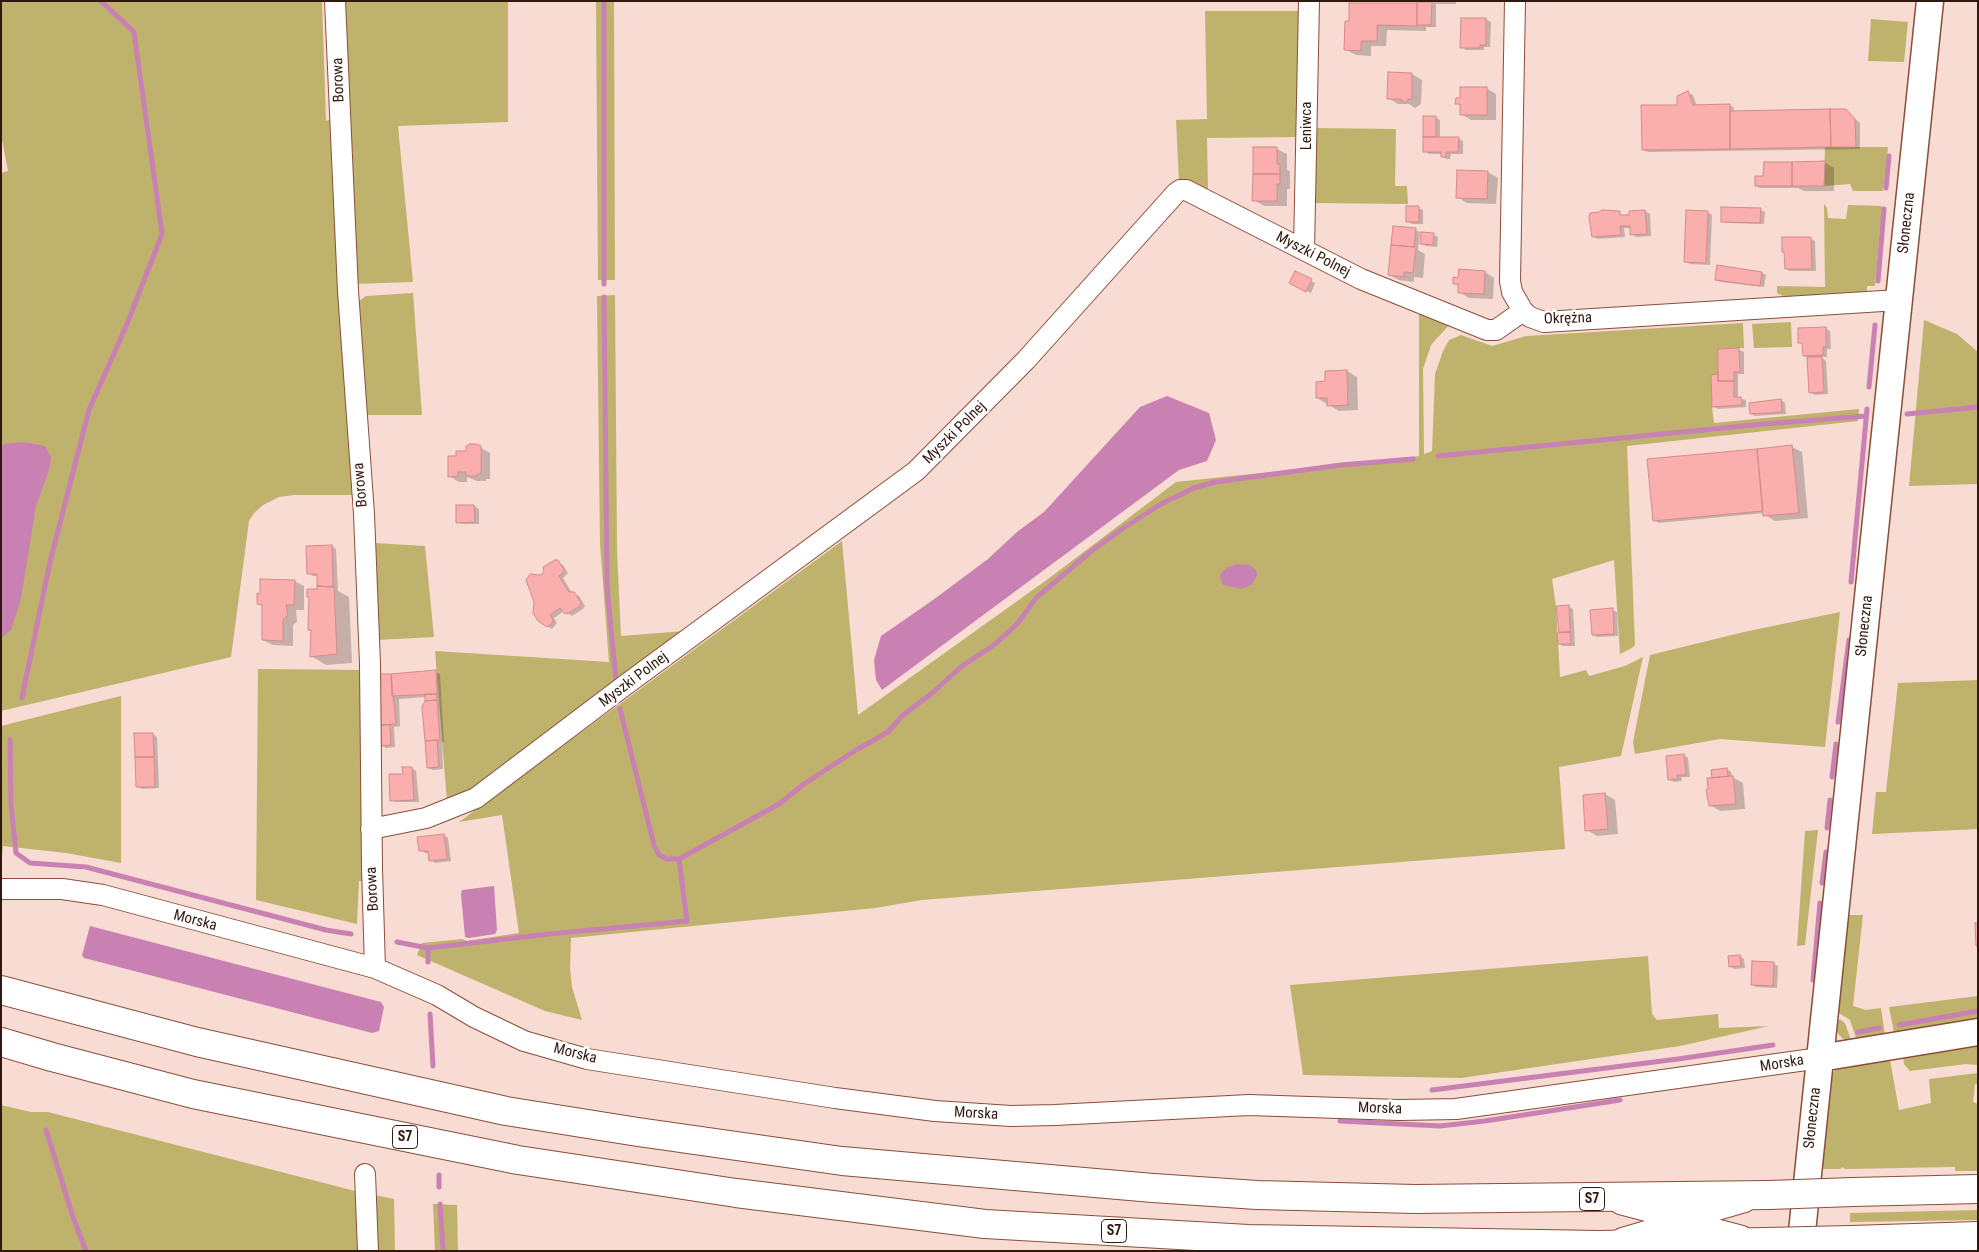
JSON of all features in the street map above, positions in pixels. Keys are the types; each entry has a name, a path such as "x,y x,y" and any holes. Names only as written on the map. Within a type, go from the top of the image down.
{"highway":[{"name":"S7","path":"1,990 197,1042 506,1111 842,1161 1153,1188 1415,1200 1769,1196 1978,1189"},
{"name":"S7","path":"1,1042 193,1094 508,1158 637,1179 985,1224 1248,1239 1600,1245 1978,1236"}],"main road":[{"name":"Słoneczna","path":"1800,1251 1930,1"},
{"name":"Morska","path":"1820,1058 1978,1032"}],"street":[{"name":"Borowa","path":"335,1 348,291 364,514 370,657 371,829 375,968"},
{"name":"Leniwca","path":"1304,250 1307,180 1309,1"},
{"name":"Okrężna","path":"1515,1 1510,281 1512,292 1523,311 1530,317 1544,322 1899,300"},
{"name":"Myszki Polnej","path":"371,829 426,818 476,798 624,686 916,471 1026,360 1176,193 1186,190 1384,290 1487,330 1496,330 1523,311"},
{"name":"Morska","path":"1,889 62,889 103,895 375,968 422,988 524,1041 587,1059 935,1111 1019,1116 1096,1114 1249,1105 1399,1110 1456,1108 1768,1067 1820,1058"},
{"path":"365,1174 368,1251"},
{"path":"1600,1245 1769,1196"},
{"path":"1601,1199 1766,1242"}],"shaded area":[{"path":"1,1 322,1 326,121 334,118 356,495 294,495 279,497 263,505 254,513 249,521 231,657 1,711 1,173 8,171 1,134"},
{"path":"342,1 508,1 508,122 398,126 413,282 353,284"},
{"path":"596,1 614,1 615,280 598,280"},
{"path":"1205,11 1300,11 1298,137 1207,138 1208,189 1214,199 1179,182 1176,120 1207,119"},
{"path":"1871,19 1908,22 1904,62 1868,61"},
{"path":"1313,128 1396,129 1395,186 1407,186 1408,204 1312,203"},
{"path":"1825,147 1888,147 1883,191 1853,191 1850,184 1824,186"},
{"path":"1824,204 1827,208 1828,218 1846,219 1848,205 1882,206 1875,286 1867,286 1867,294 1787,298 1777,293 1777,286 1825,287"},
{"path":"413,293 422,415 358,415 354,305 366,296"},
{"path":"615,295 617,550 621,636 685,631 462,798 447,802 435,651 609,662 600,544 597,296"},
{"path":"1419,313 1450,324 1431,345 1423,369 1424,454 1432,451 1435,374 1449,340 1461,335 1492,346 1526,336 1743,323 1744,348 1718,349 1718,374 1712,407 1714,423 1859,409 1858,421 1627,446 1635,645 1620,654 1614,560 1552,579 1556,606 1560,677 1586,670 1589,676 1625,666 1643,657 1621,756 1559,767 1565,849 922,900 875,908 571,938 570,968 572,987 582,1020 545,1011 417,955 422,943 462,939 467,941 519,933 502,815 459,822 842,541 858,715 1048,579 1176,482 1419,456"},
{"path":"1924,320 1957,334 1978,352 1978,484 1909,486"},
{"path":"1791,322 1792,347 1754,348 1752,324"},
{"path":"1167,396 1209,413 1216,440 1207,461 1179,470 882,690 876,680 874,660 881,636 988,559 1017,532 1044,512 1140,407"},
{"path":"23,442 45,446 51,457 49,470 36,506 21,599 11,630 1,638 1,447 4,444"},
{"path":"375,543 425,546 434,637 377,640"},
{"path":"1237,564 1250,565 1256,570 1257,574 1253,584 1242,589 1223,585 1220,577 1222,572 1228,567"},
{"path":"1840,612 1825,747 1720,739 1635,754 1633,742 1650,655 1744,632"},
{"path":"258,669 364,670 366,762 362,881 359,881 357,924 256,900"},
{"path":"1978,680 1978,829 1872,834 1876,792 1886,792 1898,683"},
{"path":"121,696 121,863 66,853 3,846 1,869 1,726"},
{"path":"1818,830 1805,945 1797,946 1805,831"},
{"path":"494,886 497,930 495,934 465,937 462,890"},
{"path":"1845,915 1863,915 1853,1006 1866,1010 1881,1008 1885,1035 1856,1038 1850,1020 1839,1013 1839,1008 1835,1007"},
{"path":"90,926 381,1002 384,1007 379,1031 372,1033 84,958 82,955"},
{"path":"1648,956 1652,1014 1657,1020 1718,1014 1719,1028 1769,1026 1680,1046 1461,1078 1303,1075 1290,985"},
{"path":"1978,996 1978,1019 1894,1033 1889,1007"},
{"path":"1834,1018 1845,1023 1852,1043 1842,1038 1837,1032"},
{"path":"1978,1041 1978,1065 1966,1064 1910,1071 1904,1064 1903,1056"},
{"path":"1890,1060 1899,1110 1931,1103 1929,1079 1978,1073 1978,1084 1975,1084 1973,1102 1978,1104 1978,1171 1955,1171 1955,1167 1845,1169 1842,1167 1841,1169 1821,1169 1831,1075 1840,1065"},
{"path":"1,1105 31,1112 48,1112 359,1192 361,1251 1,1251"},
{"path":"375,1195 394,1199 395,1251 375,1251"},
{"path":"433,1204 457,1205 458,1251 435,1251"},
{"path":"1978,1210 1978,1220 1850,1222 1850,1213"}],"building":[{"path":"1417,2 1432,2 1431,25 1417,25"},
{"path":"1349,3 1417,3 1417,26 1377,25 1377,41 1361,41 1361,51 1344,50 1345,21 1349,21"},
{"path":"1461,18 1486,18 1486,45 1480,45 1480,48 1460,48"},
{"path":"1388,72 1412,73 1412,99 1405,103 1401,99 1387,99"},
{"path":"1460,87 1487,87 1487,115 1460,115 1460,104 1455,104 1456,98 1460,98"},
{"path":"1688,91 1693,105 1730,104 1730,149 1642,150 1641,105 1677,105 1677,96"},
{"path":"1830,109 1831,147 1730,149 1730,111"},
{"path":"1830,109 1846,109 1855,119 1856,147 1831,147"},
{"path":"1423,116 1436,116 1436,137 1423,137"},
{"path":"1423,137 1459,137 1458,152 1446,152 1446,157 1441,157 1441,152 1423,152"},
{"path":"1253,147 1277,147 1277,164 1280,164 1280,174 1253,174"},
{"path":"1825,161 1824,186 1792,186 1792,162"},
{"path":"1764,162 1792,162 1792,186 1755,186 1755,176 1763,176"},
{"path":"1457,170 1488,171 1487,199 1456,198"},
{"path":"1253,174 1280,174 1280,184 1277,184 1277,201 1252,201"},
{"path":"1406,206 1419,206 1419,222 1406,222"},
{"path":"1721,207 1761,208 1760,223 1721,222"},
{"path":"1602,210 1620,211 1620,215 1629,215 1629,211 1645,210 1647,234 1630,235 1630,226 1620,226 1621,235 1592,237 1590,213"},
{"path":"1686,210 1708,211 1706,263 1684,262"},
{"path":"1393,226 1416,228 1414,247 1391,245"},
{"path":"1421,232 1434,233 1433,245 1420,244"},
{"path":"1782,237 1811,237 1812,269 1785,269"},
{"path":"1391,245 1416,247 1413,273 1404,272 1404,277 1388,275"},
{"path":"1717,265 1762,272 1760,286 1715,280"},
{"path":"1459,269 1485,271 1484,294 1458,293 1458,284 1453,284 1453,277 1458,278"},
{"path":"1295,271 1312,279 1306,292 1289,283"},
{"path":"1826,327 1826,347 1823,347 1823,355 1803,356 1802,343 1798,343 1798,328"},
{"path":"1739,348 1740,372 1734,372 1734,381 1718,381 1718,349"},
{"path":"1807,357 1822,357 1824,392 1809,393"},
{"path":"1347,370 1348,405 1327,406 1327,398 1316,398 1316,382 1325,381 1325,371"},
{"path":"1718,374 1718,381 1734,381 1734,397 1741,397 1742,405 1712,407 1711,375"},
{"path":"1781,399 1782,412 1750,414 1749,403"},
{"path":"470,444 481,446 481,474 466,476 466,472 458,472 458,476 448,477 448,456 456,456 456,451 466,451 466,446"},
{"path":"1792,445 1799,513 1763,516 1757,449"},
{"path":"1757,449 1763,511 1653,521 1647,459"},
{"path":"456,505 474,505 475,522 456,523"},
{"path":"332,545 333,587 317,586 317,574 307,574 306,546"},
{"path":"558,560 564,570 559,576 569,592 574,592 581,602 580,606 567,614 560,608 550,615 553,620 547,627 538,621 533,613 534,602 526,580 530,574 540,575 544,572 543,567"},
{"path":"260,579 295,580 294,605 286,605 288,615 283,620 283,641 262,640 262,605 257,604 257,593 260,594"},
{"path":"317,586 334,587 337,654 310,657 311,630 308,630 309,597 307,597 307,589 317,589"},
{"path":"1569,605 1570,632 1559,632 1556,606"},
{"path":"1613,608 1614,634 1592,635 1590,610"},
{"path":"1570,632 1571,644 1558,644 1557,633"},
{"path":"436,670 437,694 392,696 391,674"},
{"path":"377,674 391,674 396,724 379,725"},
{"path":"425,694 437,694 437,700 425,701"},
{"path":"437,700 440,740 425,741 422,707 425,701"},
{"path":"379,725 390,725 391,745 380,746"},
{"path":"134,733 153,733 154,757 135,757"},
{"path":"437,740 439,767 427,768 425,741"},
{"path":"1684,754 1686,775 1677,775 1678,779 1668,780 1666,756"},
{"path":"135,757 154,757 155,787 136,787"},
{"path":"402,767 412,767 414,800 390,801 389,774 403,774"},
{"path":"1727,768 1728,776 1712,778 1711,770"},
{"path":"1733,776 1736,804 1709,806 1706,790 1708,789 1707,778"},
{"path":"1605,793 1608,829 1585,831 1583,795"},
{"path":"444,834 447,859 429,861 428,851 419,851 417,837"},
{"path":"1975,923 1978,923 1978,946 1976,946"},
{"path":"1740,955 1741,966 1729,967 1728,956"},
{"path":"1752,961 1774,962 1773,986 1751,985"}],"waterway":[{"path":"22,698 50,562 89,410 127,324 162,234 134,32 101,1"},
{"path":"604,1 604,284"},
{"path":"1886,188 1889,156"},
{"path":"1878,281 1884,209"},
{"path":"604,297 607,587 616,681"},
{"path":"1869,387 1875,325"},
{"path":"1907,414 1978,407"},
{"path":"1851,582 1867,409"},
{"path":"1438,456 1764,424 1866,416"},
{"path":"620,709 654,845 659,855 667,859 679,859 779,804 804,784 856,750 888,732 903,715 931,694 962,666 994,645 1018,623 1036,598 1089,553 1161,504 1194,488 1215,482 1341,465 1413,459"},
{"path":"1838,722 1849,640"},
{"path":"10,740 11,804 16,853 30,863 86,867 326,930 351,934"},
{"path":"1832,777 1836,744"},
{"path":"1827,828 1830,800"},
{"path":"1822,883 1826,852"},
{"path":"428,962 428,948 687,921 679,859"},
{"path":"1813,980 1820,903"},
{"path":"397,942 428,948"},
{"path":"1899,1025 1978,1011"},
{"path":"430,1014 433,1066"},
{"path":"1858,1032 1879,1028"},
{"path":"1432,1090 1773,1045"},
{"path":"1340,1121 1440,1126 1620,1100"},
{"path":"46,1130 73,1217 86,1251"},
{"path":"439,1175 439,1187"},
{"path":"440,1204 443,1251"}]}
